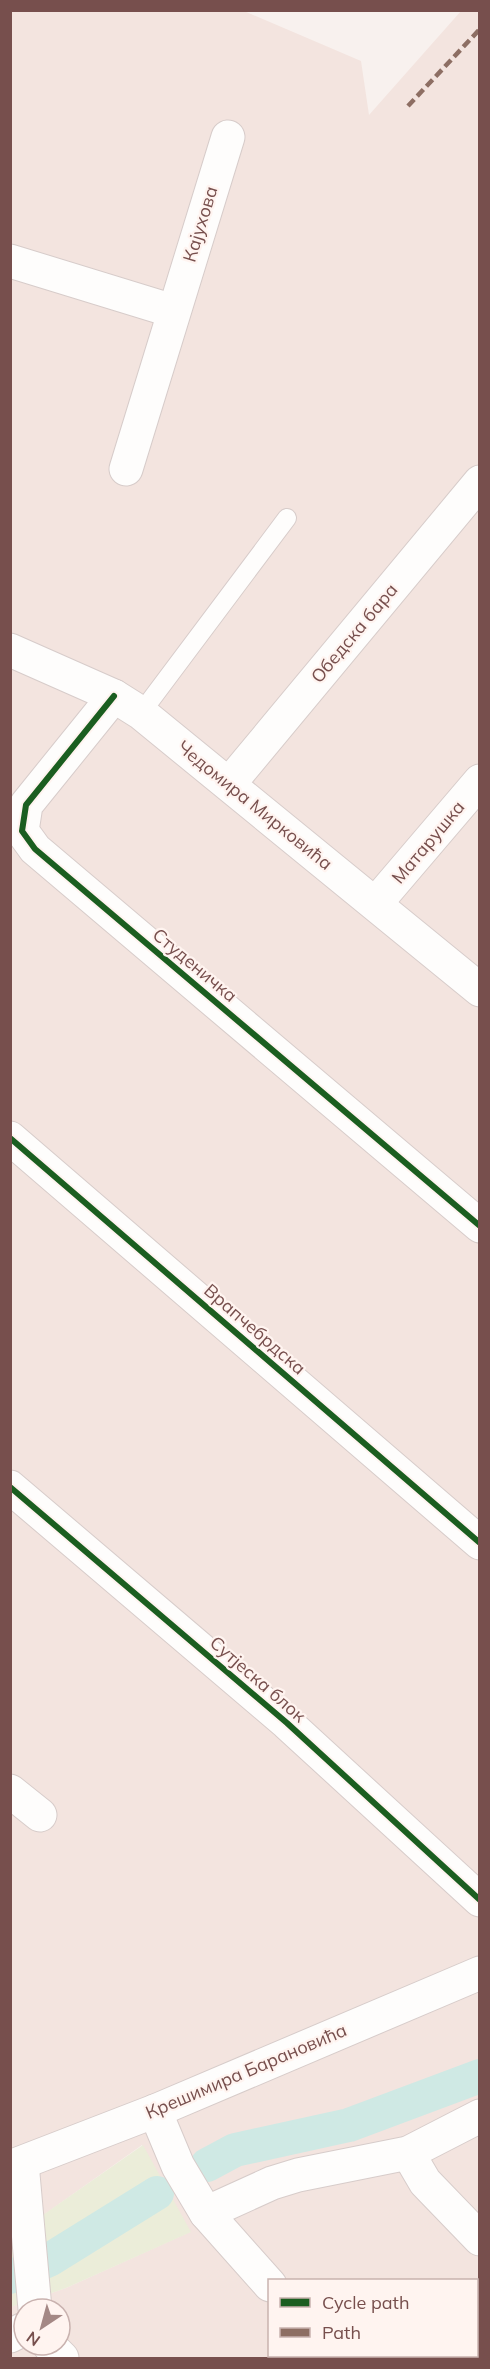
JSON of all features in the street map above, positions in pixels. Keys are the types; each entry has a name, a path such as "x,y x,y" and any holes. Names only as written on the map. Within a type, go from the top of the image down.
{"street":[{"name":"Кајухова","path":"126,469 228,137"},
{"path":"10,261 173,311"},
{"name":"Обедска бара","path":"229,784 480,482"},
{"name":"Чедомира Мирковића","path":"10,650 127,704 376,903 480,990"},
{"name":"Студеничка","path":"127,704 26,805 22,831 35,849 480,1226"},
{"name":"Матарушка","path":"376,903 480,781"},
{"name":"Врапчебрдска","path":"10,1138 480,1543"},
{"name":"Сутјеска блок","path":"10,1487 287,1723 480,1900"},
{"path":"10,1791 40,1815"},
{"name":"Крешимира Барановића","path":"16,2165 155,2111 480,1973"},
{"path":"155,2111 178,2166 206,2213 268,2283"},
{"path":"206,2213 272,2183 298,2175 408,2153 480,2116"},
{"path":"408,2153 425,2182 480,2239"},
{"path":"16,2165 33,2297"}],"lane":[{"path":"127,704 287,518"}],"shaded area":[{"path":"11,11 244,11 361,61 369,115 461,11 479,11 479,2358 11,2358 10,2307 12,2306 12,2357 72,2357 72,2297 39,2297 66,2288 190,2232 142,2145 11,2238"}],"green space":[{"path":"143,2145 191,2232 66,2288 40,2297 12,2297 11,2307 10,2238"}],"waterway":[{"path":"207,2165 235,2150 349,2125 480,2076"},
{"path":"10,2277 49,2260 157,2193"}],"marked path":[{"path":"408,106 480,29"}],"cycle path":[{"path":"114,696 26,805 22,831 35,849 480,1226"},
{"path":"10,1138 480,1543"},
{"path":"10,1487 287,1723 480,1900"}]}
